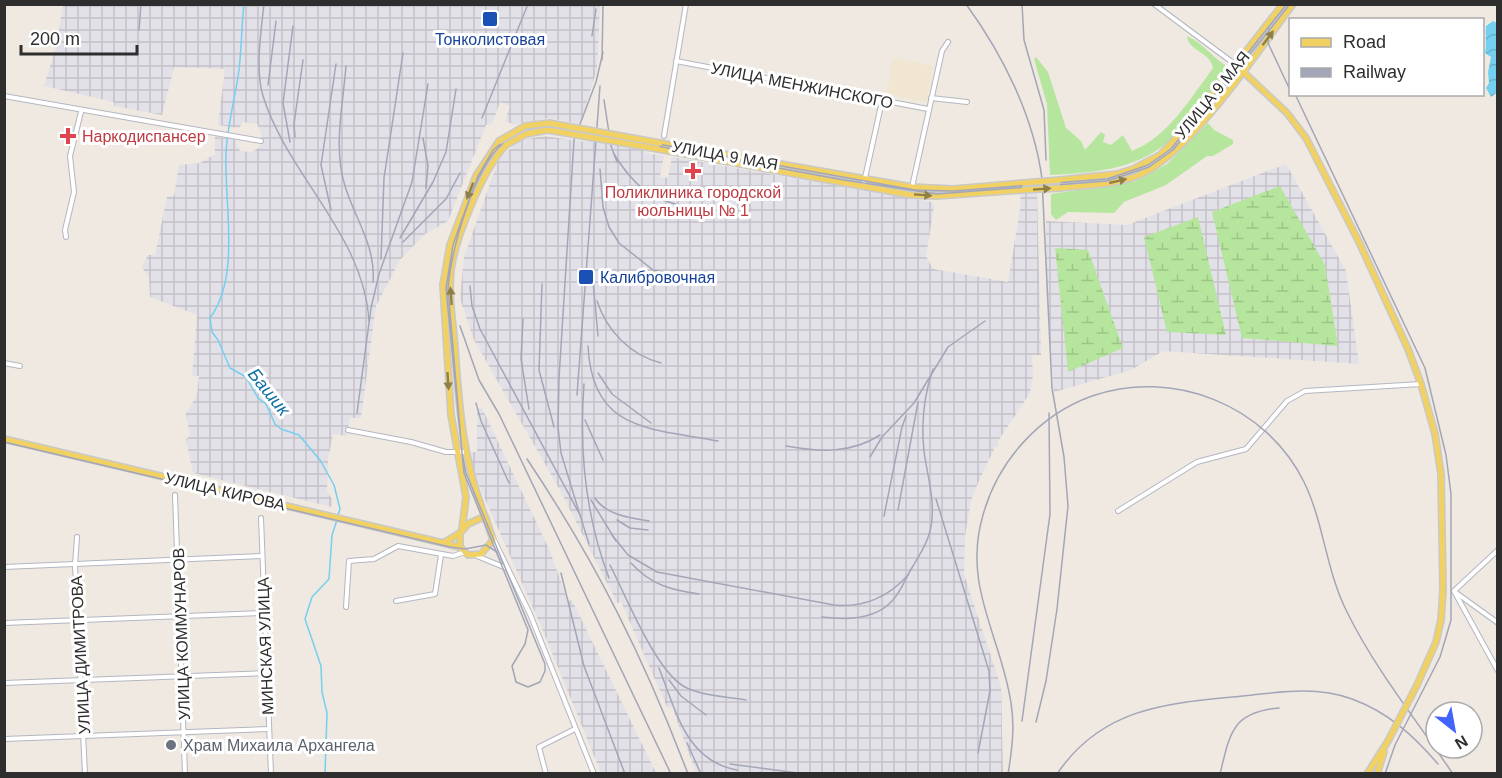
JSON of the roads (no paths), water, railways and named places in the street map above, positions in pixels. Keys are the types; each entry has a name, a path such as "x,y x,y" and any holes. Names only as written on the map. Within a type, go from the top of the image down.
{"main road":[{"name":"УЛИЦА 9 МАЯ","path":"863,183 953,189 1117,174 1133,169 1160,155 1177,139 1283,4"},
{"name":"УЛИЦА 9 МАЯ","path":"461,531 466,496 456,453 443,303 445,267 450,244 476,176 500,141 525,126 549,123 659,146 937,196 1060,188 1119,181 1158,166 1188,138 1293,4"},
{"path":"1236,65 1287,113 1312,149 1359,242 1421,384 1435,434 1441,474 1443,590 1441,620 1436,642 1417,685 1388,741 1367,774"},
{"name":"УЛИЦА 9 МАЯ","path":"486,519 472,483 465,452 451,303 452,268 457,246 489,165 506,145 526,134 548,130 659,146"},
{"name":"УЛИЦА КИРОВА","path":"4,439 445,542 477,556"},
{"path":"445,542 475,519 486,519 493,538 487,548 477,556"},
{"path":"461,531 463,550"},
{"path":"1377,774 1388,741"}],"street":[{"path":"664,136 686,4"},
{"path":"1154,4 1236,65"},
{"path":"912,188 942,51 948,42"},
{"name":"УЛИЦА МЕНЖИНСКОГО","path":"676,61 928,109"},
{"path":"4,96 261,141"},
{"path":"931,98 967,102"},
{"path":"863,183 882,101"},
{"path":"66,237 65,230 74,192 70,156 81,111"},
{"path":"4,363 20,366"},
{"path":"1118,511 1197,462 1246,449 1287,401 1305,391 1421,384"},
{"path":"348,430 456,453 465,452"},
{"name":"УЛИЦА КОММУНАРОВ","path":"175,495 186,774"},
{"name":"МИНСКАЯ УЛИЦА","path":"261,518 271,774"},
{"name":"УЛИЦА ДИМИТРОВА","path":"77,537 75,565 85,774"},
{"path":"493,538 530,614 594,774"},
{"path":"346,608 349,561 374,559 398,546 453,556 463,550"},
{"path":"1454,591 1497,550"},
{"path":"396,601 435,594 441,555"},
{"path":"4,567 262,556"},
{"path":"477,556 507,568"},
{"path":"1443,590 1454,591 1497,623"},
{"path":"1454,591 1497,670"},
{"path":"4,623 263,613"},
{"path":"4,683 267,673"},
{"path":"4,739 269,729"},
{"path":"546,774 539,747 576,729"}],"water":[{"path":"1493,21 1497,23 1498,92 1491,97 1486,88 1489,83 1488,72 1491,57 1485,53 1486,26"}],"waterway":[{"name":"Башик","path":"244,4 239,68 226,154 228,261 220,301 210,318 212,332 230,368 246,377 258,398 266,404 275,424 281,429 299,435 320,460 334,485 340,509 338,515"},
{"name":"Башик","path":"325,774 327,713 322,692 321,666 305,619 312,597 329,579 332,535 337,520"}],"tram line":[{"path":"1287,4 1171,149 1148,165 1107,179 953,191 915,190 558,126 525,129 510,136 493,150 478,176 453,245 446,288 464,473 528,630 525,644 512,666 516,682 528,687 540,682 545,671 545,664 466,473 462,453 448,289 465,212 482,172 491,156 502,144 528,130 558,128 844,180 937,194 1107,181 1149,167 1173,150 1290,4"},
{"path":"1269,29 1268,43 1289,88"},
{"path":"1296,96 1425,368 1446,455 1451,494 1451,620 1440,657 1395,745 1385,774"},
{"path":"4,442 450,547 465,549 486,545 497,552"}],"railway":[{"path":"139,30 141,4"},
{"path":"264,4 259,62 263,96 289,153 340,233 354,261 364,290 369,321"},
{"path":"482,118 528,4"},
{"path":"602,60 603,4"},
{"path":"966,4 992,44 1015,87 1032,133 1042,179 1052,388 1064,457 1068,506 1057,609 1046,681 1036,722"},
{"path":"1022,4 1024,40 1044,110 1046,160"},
{"path":"592,36 596,9"},
{"path":"268,85 276,21"},
{"path":"290,142 283,103 293,26"},
{"path":"470,286 472,306 480,329 580,515 561,453 558,427 559,378 574,140 596,82 603,52"},
{"path":"381,259 384,178 403,53"},
{"path":"295,137 294,124 303,60"},
{"path":"331,210 321,165 336,64"},
{"path":"346,66 339,142 341,172 368,245 373,282"},
{"path":"357,413 371,308 379,274 412,182 428,84"},
{"path":"577,395 600,86"},
{"path":"400,238 433,182 446,152 456,89"},
{"path":"604,100 611,146 617,162"},
{"path":"423,138 428,166 426,188"},
{"path":"614,154 631,178 649,193 671,203 699,210"},
{"path":"600,169 603,207 609,227 619,243 653,270 692,277"},
{"path":"403,242 446,199 460,173"},
{"path":"593,281 598,336"},
{"path":"542,284 539,370 554,427"},
{"path":"597,301 613,332 621,340 639,354 661,363"},
{"path":"523,319 521,359 529,409"},
{"path":"870,457 882,437 914,403 948,347 985,321"},
{"path":"460,326 479,380 499,414 671,774"},
{"path":"588,346 592,374 600,395 613,410 629,421 648,428 718,441"},
{"path":"822,617 859,617 885,607 898,593 925,544 930,532 932,510 924,451 923,420 925,399 933,369"},
{"path":"598,373 612,394 651,423"},
{"path":"584,384 582,434 589,507 609,578"},
{"path":"1008,774 1013,720 1011,703 985,611 977,565 978,541 990,495 999,476 1023,442 1055,415 1092,396 1123,388 1154,387 1185,391 1214,400 1242,414 1266,432 1287,455 1311,498 1334,580 1347,612 1383,674 1453,774"},
{"path":"898,510 918,402"},
{"path":"476,403 481,421 509,483"},
{"path":"1022,721 1050,514 1049,413"},
{"path":"884,516 906,416"},
{"path":"585,420 603,460"},
{"path":"786,446 834,450 858,446 880,435"},
{"path":"527,459 575,535 617,612 654,690 688,774"},
{"path":"595,498 612,512 649,521"},
{"path":"936,499 989,671 990,691 978,753"},
{"path":"591,500 616,541"},
{"path":"580,515 589,544"},
{"path":"617,520 630,528 648,530"},
{"path":"612,535 628,555 657,572 834,605 855,605 875,599 901,583 908,575"},
{"path":"631,563 646,577 662,585 679,591 699,594"},
{"path":"610,565 643,633 665,668 676,680 687,688 701,693 746,700"},
{"path":"561,573 584,666 625,774"},
{"path":"659,668 678,717 694,745 720,765 737,770"},
{"path":"669,680 681,696 706,715"},
{"path":"1057,774 1075,751 1095,734 1117,721 1140,712 1190,702 1298,691 1325,692 1365,704 1400,726 1438,764"},
{"path":"1220,774 1231,736 1242,720 1263,710 1279,708"},
{"path":"687,743 701,774"},
{"path":"730,764 805,774"}],"place":[{"name":"Тонколистовая","path":"490,19"},
{"name":"Наркодиспансер","path":"68,136"},
{"name":"Поликлиника городской юольницы № 1","path":"693,171"},
{"name":"Калибровочная","path":"586,277"},
{"name":"Храм Михаила Архангела","path":"171,745"}]}
